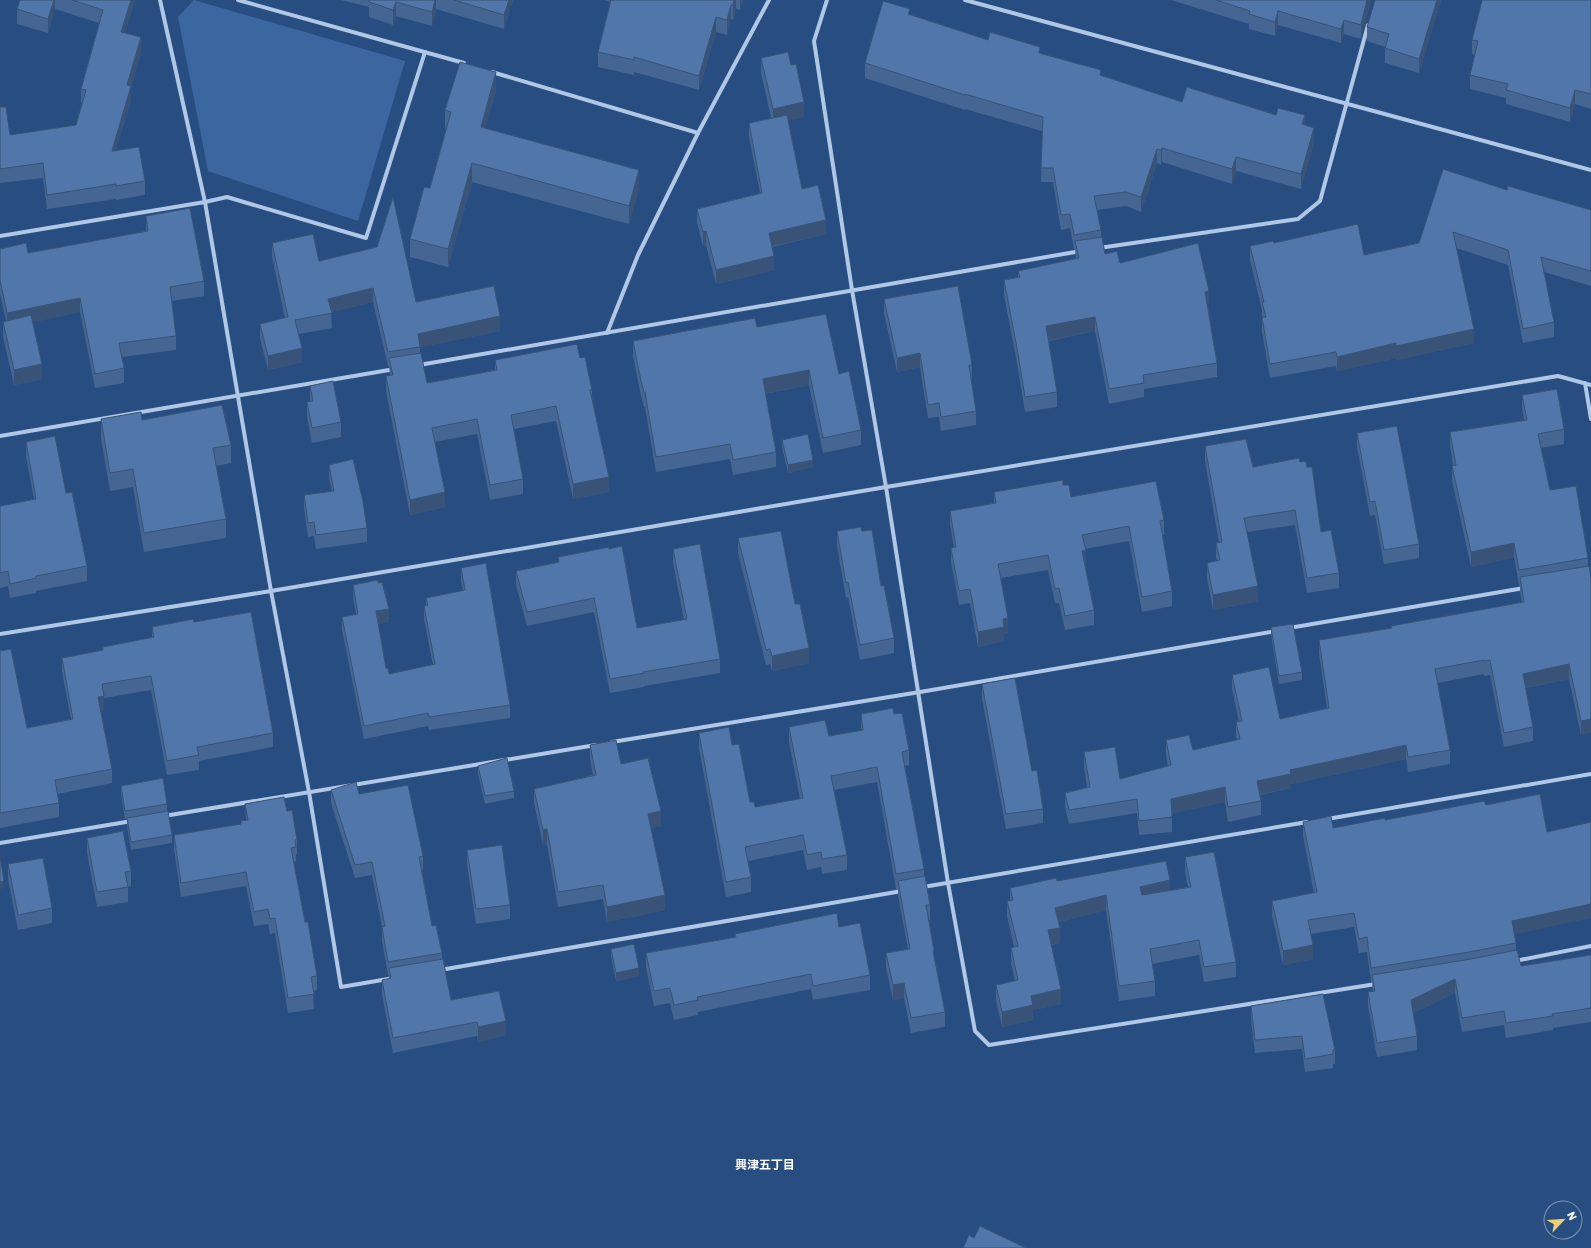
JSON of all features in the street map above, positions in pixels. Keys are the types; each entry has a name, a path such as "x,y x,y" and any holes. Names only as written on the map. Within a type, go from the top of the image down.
{"street":[{"path":"160,0 205,202 271,591 309,792 341,987 403,976"},
{"path":"238,0 470,65"},
{"path":"607,333 638,255 698,133 769,0"},
{"path":"827,0 814,40 852,290 920,692 948,883 975,1031 989,1045 1383,983"},
{"path":"965,0 1347,102 1591,170"},
{"path":"1091,249 1298,219 1320,201 1369,22"},
{"path":"0,236 205,202 227,197 366,238 425,52"},
{"path":"486,70 698,133"},
{"path":"411,366 1083,251"},
{"path":"0,436 403,367"},
{"path":"0,634 271,591 886,487 1558,376 1591,385"},
{"path":"1585,383 1591,419"},
{"path":"1286,629 1528,587"},
{"path":"606,743 920,692 1279,630"},
{"path":"162,816 598,744"},
{"path":"1325,819 1591,774"},
{"path":"0,843 139,820"},
{"path":"917,888 1309,822"},
{"path":"434,971 910,889"},
{"path":"1508,962 1591,946"}],"shaded area":[{"path":"194,0 405,61 358,221 208,171 178,17"}],"building":[{"path":"20,0 54,0 48,19 17,9"},
{"path":"72,0 131,0 121,32 141,37 127,85 131,86 112,151 139,147 145,181 47,195 43,163 0,169 0,107 6,107 10,135 76,125 86,90 81,89 103,10"},
{"path":"369,0 435,0 432,12 396,2 393,10 369,2"},
{"path":"454,0 509,0 504,15"},
{"path":"611,0 734,0 727,20 716,17 699,76 634,57 634,60 598,52"},
{"path":"1216,0 1367,0 1361,25 1344,20 1341,29 1278,11 1275,22 1249,14 1250,11"},
{"path":"1375,0 1437,0 1419,59 1385,48 1389,34 1367,27"},
{"path":"1482,0 1591,0 1591,94 1575,90 1570,108 1506,90 1508,84 1470,75 1478,41 1472,40"},
{"path":"883,1 910,9 908,14 988,40 990,32 1040,47 1039,53 1101,70 1100,75 1182,102 1187,87 1276,115 1278,108 1305,115 1302,124 1314,128 1301,174 1236,157 1232,169 1162,148 1161,150 1157,149 1141,197 1126,192 1094,196 1101,230 1074,235 1070,214 1061,215 1053,168 1041,168 1043,117 965,95 865,63"},
{"path":"788,52 791,65 796,64 804,102 773,109 761,58"},
{"path":"460,62 496,72 481,127 639,170 629,206 472,163 448,249 410,239 424,187 430,188 451,112 445,110"},
{"path":"787,115 802,189 818,185 826,220 769,233 774,256 716,270 706,231 703,232 697,209 762,193 749,123"},
{"path":"1443,169 1507,190 1508,186 1591,210 1591,271 1541,257 1554,322 1523,329 1508,250 1453,232 1474,329 1396,346 1396,343 1337,357 1336,352 1270,364 1262,317 1266,317 1262,302 1264,302 1250,246 1273,241 1274,243 1358,224 1364,255 1419,243"},
{"path":"393,197 416,302 494,286 500,316 418,334 420,347 388,352 373,288 328,299 332,313 295,320 302,348 268,356 260,324 288,317 272,243 313,234 319,261 377,247"},
{"path":"190,208 204,281 170,287 176,336 119,343 124,368 95,374 80,298 7,313 0,280 0,249 26,243 28,253 148,231 146,216"},
{"path":"1102,237 1105,254 1117,251 1120,263 1198,243 1209,291 1205,292 1217,363 1143,375 1144,383 1109,389 1095,317 1046,326 1057,392 1025,397 1004,280 1020,277 1018,271 1079,258 1075,241"},
{"path":"958,286 972,365 969,365 976,411 941,417 939,403 928,405 920,353 897,358 884,299"},
{"path":"826,314 839,374 849,371 861,430 823,438 809,370 763,379 776,452 733,460 730,444 656,457 645,392 641,381 633,341 755,318 757,327"},
{"path":"31,315 42,364 14,370 3,322"},
{"path":"577,344 580,358 585,357 592,390 590,390 609,477 573,484 556,406 511,415 523,479 490,485 477,419 432,428 445,492 410,500 386,376 393,375 389,358 421,353 427,383 497,370 495,360"},
{"path":"333,381 341,422 312,428 307,402 313,401 310,386"},
{"path":"1557,389 1564,429 1538,434 1550,490 1576,486 1588,558 1519,570 1514,543 1471,552 1452,466 1456,465 1450,432 1527,420 1522,395"},
{"path":"222,405 231,445 213,448 226,519 144,533 133,469 110,473 101,419 141,412 142,420"},
{"path":"1397,426 1419,544 1384,550 1375,501 1370,502 1357,433"},
{"path":"808,434 813,460 788,465 782,440"},
{"path":"55,436 66,493 72,492 87,566 36,576 36,578 10,584 8,571 0,573 0,506 36,499 26,442"},
{"path":"1246,439 1253,467 1299,458 1300,462 1306,461 1307,467 1312,467 1321,532 1331,530 1339,573 1307,578 1295,510 1244,518 1258,586 1213,595 1207,563 1220,560 1216,543 1222,542 1205,446"},
{"path":"353,459 363,501 367,528 316,535 314,522 308,523 304,495 334,491 329,465"},
{"path":"1063,480 1063,485 1069,485 1071,497 1156,481 1164,520 1160,521 1172,591 1142,597 1129,526 1082,535 1086,550 1082,551 1094,610 1065,616 1059,588 1055,589 1048,555 998,564 1008,618 1003,619 1004,627 978,632 970,589 959,591 951,548 956,547 950,511 996,503 994,492"},
{"path":"861,527 862,531 872,530 881,586 884,585 894,638 860,645 848,582 846,583 837,531"},
{"path":"781,531 795,604 800,604 809,648 772,656 770,649 766,650 738,538"},
{"path":"700,544 720,659 610,679 594,598 527,612 516,571 559,562 558,557 609,547 609,549 622,546 637,628 687,619 673,549"},
{"path":"486,563 510,705 429,717 428,713 364,726 342,617 358,614 353,585 378,580 378,583 382,582 389,609 376,611 386,668 388,668 389,674 435,664 424,606 428,605 426,598 465,590 461,568"},
{"path":"1589,566 1591,579 1591,719 1581,721 1569,664 1523,674 1533,727 1504,733 1490,660 1484,660 1435,669 1450,750 1408,757 1406,745 1290,770 1291,774 1257,781 1261,801 1228,807 1225,787 1171,799 1172,817 1139,821 1137,799 1069,810 1065,793 1090,787 1084,752 1115,747 1120,779 1171,765 1166,740 1189,735 1193,750 1240,739 1236,722 1242,721 1232,675 1269,667 1280,719 1329,708 1319,640 1392,628 1391,626 1524,602 1520,577"},
{"path":"251,612 273,733 197,747 199,755 167,761 151,676 102,684 104,696 98,697 112,769 55,780 59,803 0,813 0,651 11,649 27,728 73,719 62,658 103,650 103,647 154,637 152,627 193,619 194,622"},
{"path":"1293,624 1302,672 1279,676 1271,627"},
{"path":"1015,678 1032,771 1037,770 1043,809 1006,814 982,684"},
{"path":"893,708 894,714 902,713 909,750 902,752 924,869 896,874 877,767 831,776 847,855 822,859 821,852 807,855 803,835 745,847 751,877 726,882 699,733 729,727 732,745 739,744 750,802 754,802 755,807 803,798 789,727 825,720 829,736 863,730 861,714"},
{"path":"616,740 621,764 648,758 661,811 648,814 665,895 607,907 603,885 558,892 547,829 543,830 534,789 596,775 590,745"},
{"path":"507,758 514,791 485,796 478,766"},
{"path":"163,778 167,804 125,811 121,786"},
{"path":"356,782 359,794 408,785 423,856 419,857 432,926 436,925 442,953 388,962 382,927 385,926 372,862 355,865 331,790"},
{"path":"1540,794 1547,832 1591,822 1591,904 1512,921 1516,943 1371,968 1367,937 1359,939 1354,913 1308,920 1313,945 1283,951 1272,901 1317,892 1303,822 1331,816 1333,828 1385,818 1385,820 1484,801 1486,805"},
{"path":"284,797 287,811 292,810 297,839 295,840 296,847 291,848 305,922 308,922 317,976 311,977 314,994 288,998 275,918 270,919 268,909 254,912 246,872 181,883 174,835 241,824 241,821 248,820 245,804"},
{"path":"168,811 172,835 131,842 127,818"},
{"path":"123,831 131,871 125,872 128,887 97,892 87,838"},
{"path":"502,845 510,905 476,909 467,850"},
{"path":"1214,852 1236,962 1204,967 1199,940 1150,949 1155,981 1119,986 1106,895 1055,908 1060,928 1048,930 1061,989 1031,996 1033,1005 1002,1012 996,985 1018,980 1011,948 1018,946 1007,901 1013,900 1010,888 1056,878 1057,881 1166,861 1170,880 1140,887 1142,895 1191,887 1185,857"},
{"path":"0,856 4,881 0,882"},
{"path":"43,858 52,908 18,915 8,864"},
{"path":"925,876 930,905 926,905 945,1012 911,1018 904,983 893,985 886,953 910,949 898,881"},
{"path":"837,913 839,927 860,923 870,975 813,986 811,974 697,997 698,1000 674,1005 670,988 654,991 646,953 736,937 735,934"},
{"path":"634,944 639,968 616,973 611,949"},
{"path":"1517,950 1521,966 1591,955 1591,1008 1552,1014 1553,1016 1506,1023 1504,1011 1462,1018 1455,979 1411,1000 1417,1036 1377,1043 1368,992 1375,991 1372,975"},
{"path":"443,959 451,1000 499,991 506,1021 478,1027 477,1022 393,1038 382,980 391,978 389,968"},
{"path":"1323,994 1335,1050 1333,1050 1333,1054 1305,1059 1302,1036 1255,1040 1251,1006"},
{"path":"980,1226 1026,1248 963,1248 969,1235 974,1238"}],"district":[{"name":"興津五丁目","path":"765,1165"}]}
